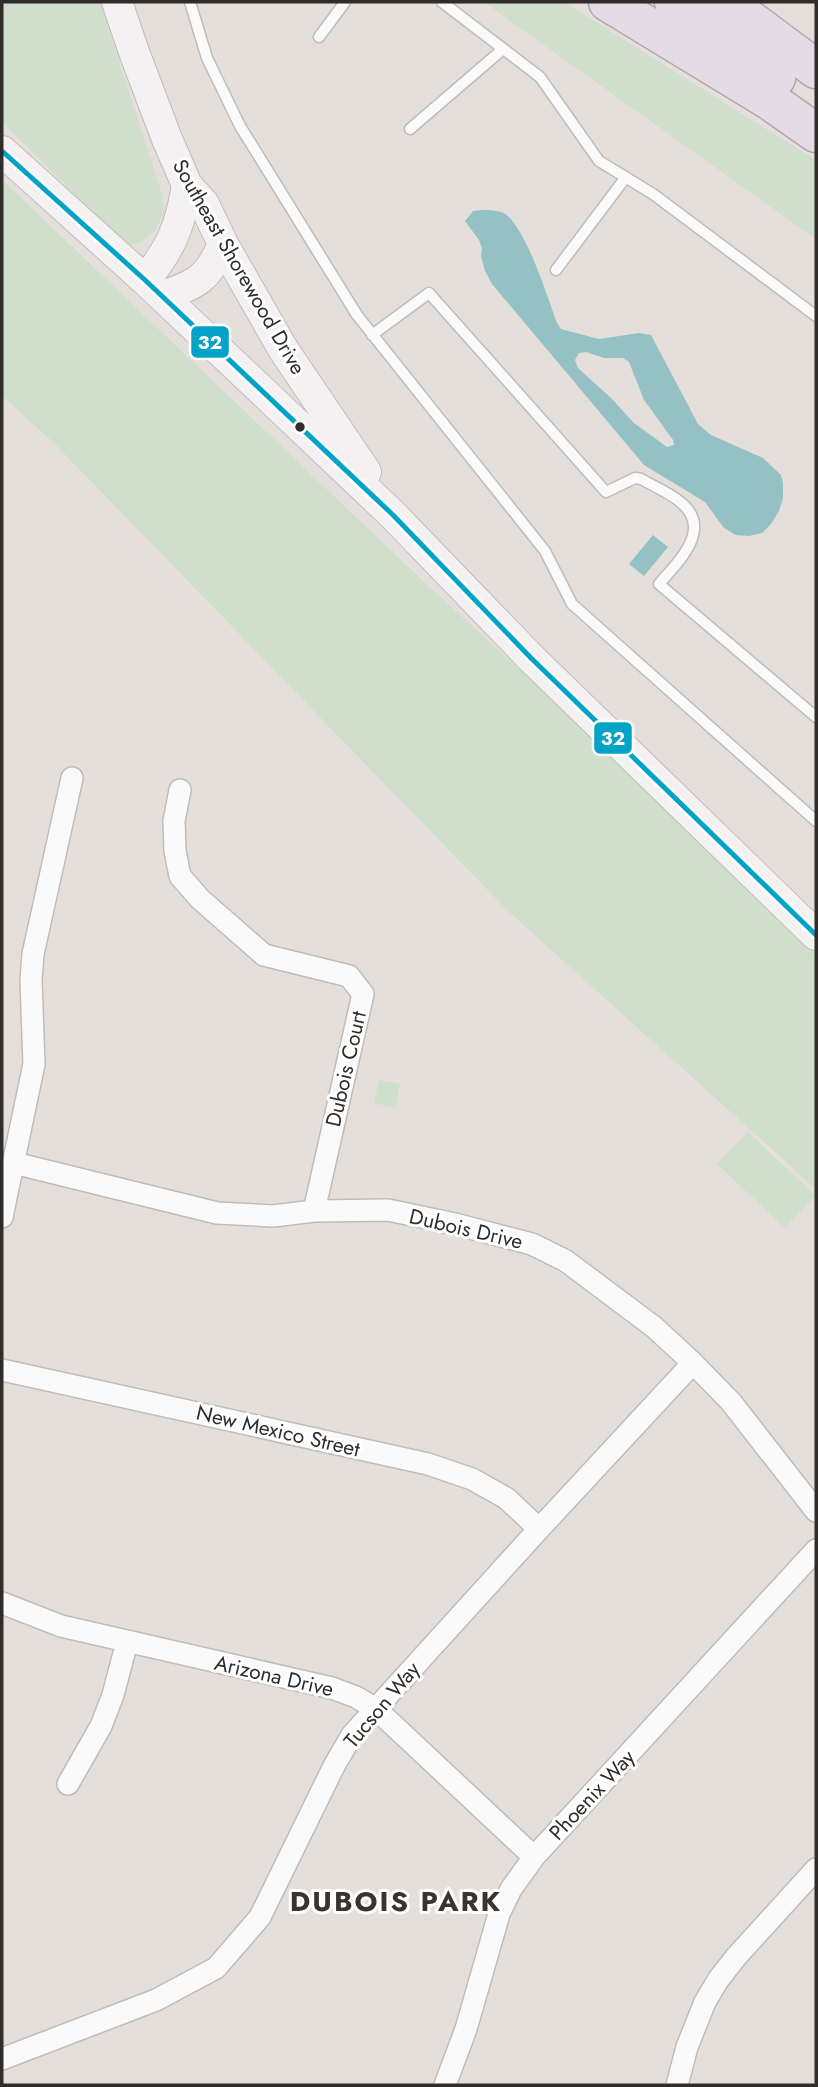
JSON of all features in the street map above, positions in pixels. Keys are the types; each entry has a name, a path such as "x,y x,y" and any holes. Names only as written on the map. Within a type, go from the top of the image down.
{"highway":[{"path":"608,2 769,100 816,133"},
{"path":"674,2 816,108"},
{"path":"726,2 816,69"}],"street":[{"name":"Southeast Shorewood Drive","path":"117,2 157,114 187,185 204,204 223,244 282,349 393,515"},
{"path":"2,151 154,288 393,515 531,658 816,935"},
{"path":"154,288 160,262 183,215 187,185"},
{"path":"154,288 189,287 199,282 223,244"},
{"path":"2,1217 34,1064 31,980 33,954 72,778"},
{"name":"Dubois Court","path":"180,790 174,821 175,851 180,876 200,899 264,955 349,976 363,995 314,1211"},
{"name":"Dubois Drive","path":"14,1163 217,1213 273,1216 314,1211 388,1210 532,1244 566,1261 653,1328 693,1363 731,1402 816,1511"},
{"name":"Tucson Way","path":"2,2059 156,2000 216,1968 260,1917 352,1735 693,1363"},
{"name":"New Mexico Street","path":"2,1370 428,1464 472,1479 506,1499 539,1529"},
{"name":"Phoenix Way","path":"445,2085 466,2029 499,1914 511,1889 534,1857 816,1550"},
{"name":"Arizona Drive","path":"2,1603 61,1626 332,1688 356,1697 376,1709 534,1857"},
{"path":"68,1784 101,1726 113,1695 127,1642"},
{"path":"677,2085 687,2047 705,2001 718,1980 816,1869"}],"lane":[{"path":"319,37 345,2"},
{"path":"442,2 540,77 599,161 653,194 816,316"},
{"path":"191,3 207,58 240,126 357,314 545,551 572,604 816,821"},
{"path":"410,129 503,49"},
{"path":"556,270 626,177"},
{"path":"372,335 429,293 606,492 635,478 680,502 690,511 694,521 692,542 659,584 816,717"}],"green space":[{"path":"3,2 100,2 162,194 164,213 154,232 140,243 130,245 119,239 2,122"},
{"path":"484,2 564,2 816,160 816,239"},
{"path":"2,180 424,582 718,851 816,955 816,1189 507,910 52,441 2,396"},
{"path":"379,1080 400,1084 395,1108 374,1103"},
{"path":"748,1132 816,1196 785,1228 717,1164"}],"water":[{"path":"473,211 501,212 515,224 529,250 561,329 599,339 639,333 651,335 698,424 711,435 763,458 781,475 783,498 779,511 762,533 736,535 724,528 705,502 644,465 492,284 485,271 479,240 465,221","holes":["586,352 604,358 623,358 629,362 644,400 674,445 667,447 634,423 578,368 575,360 579,353"]},
{"path":"653,535 668,547 644,576 629,564"}],"transit line":[{"name":"32","path":"2,151 145,280 393,515 531,658 816,935"}],"district":[{"name":"DUBOIS PARK","path":"396,1901"}]}
